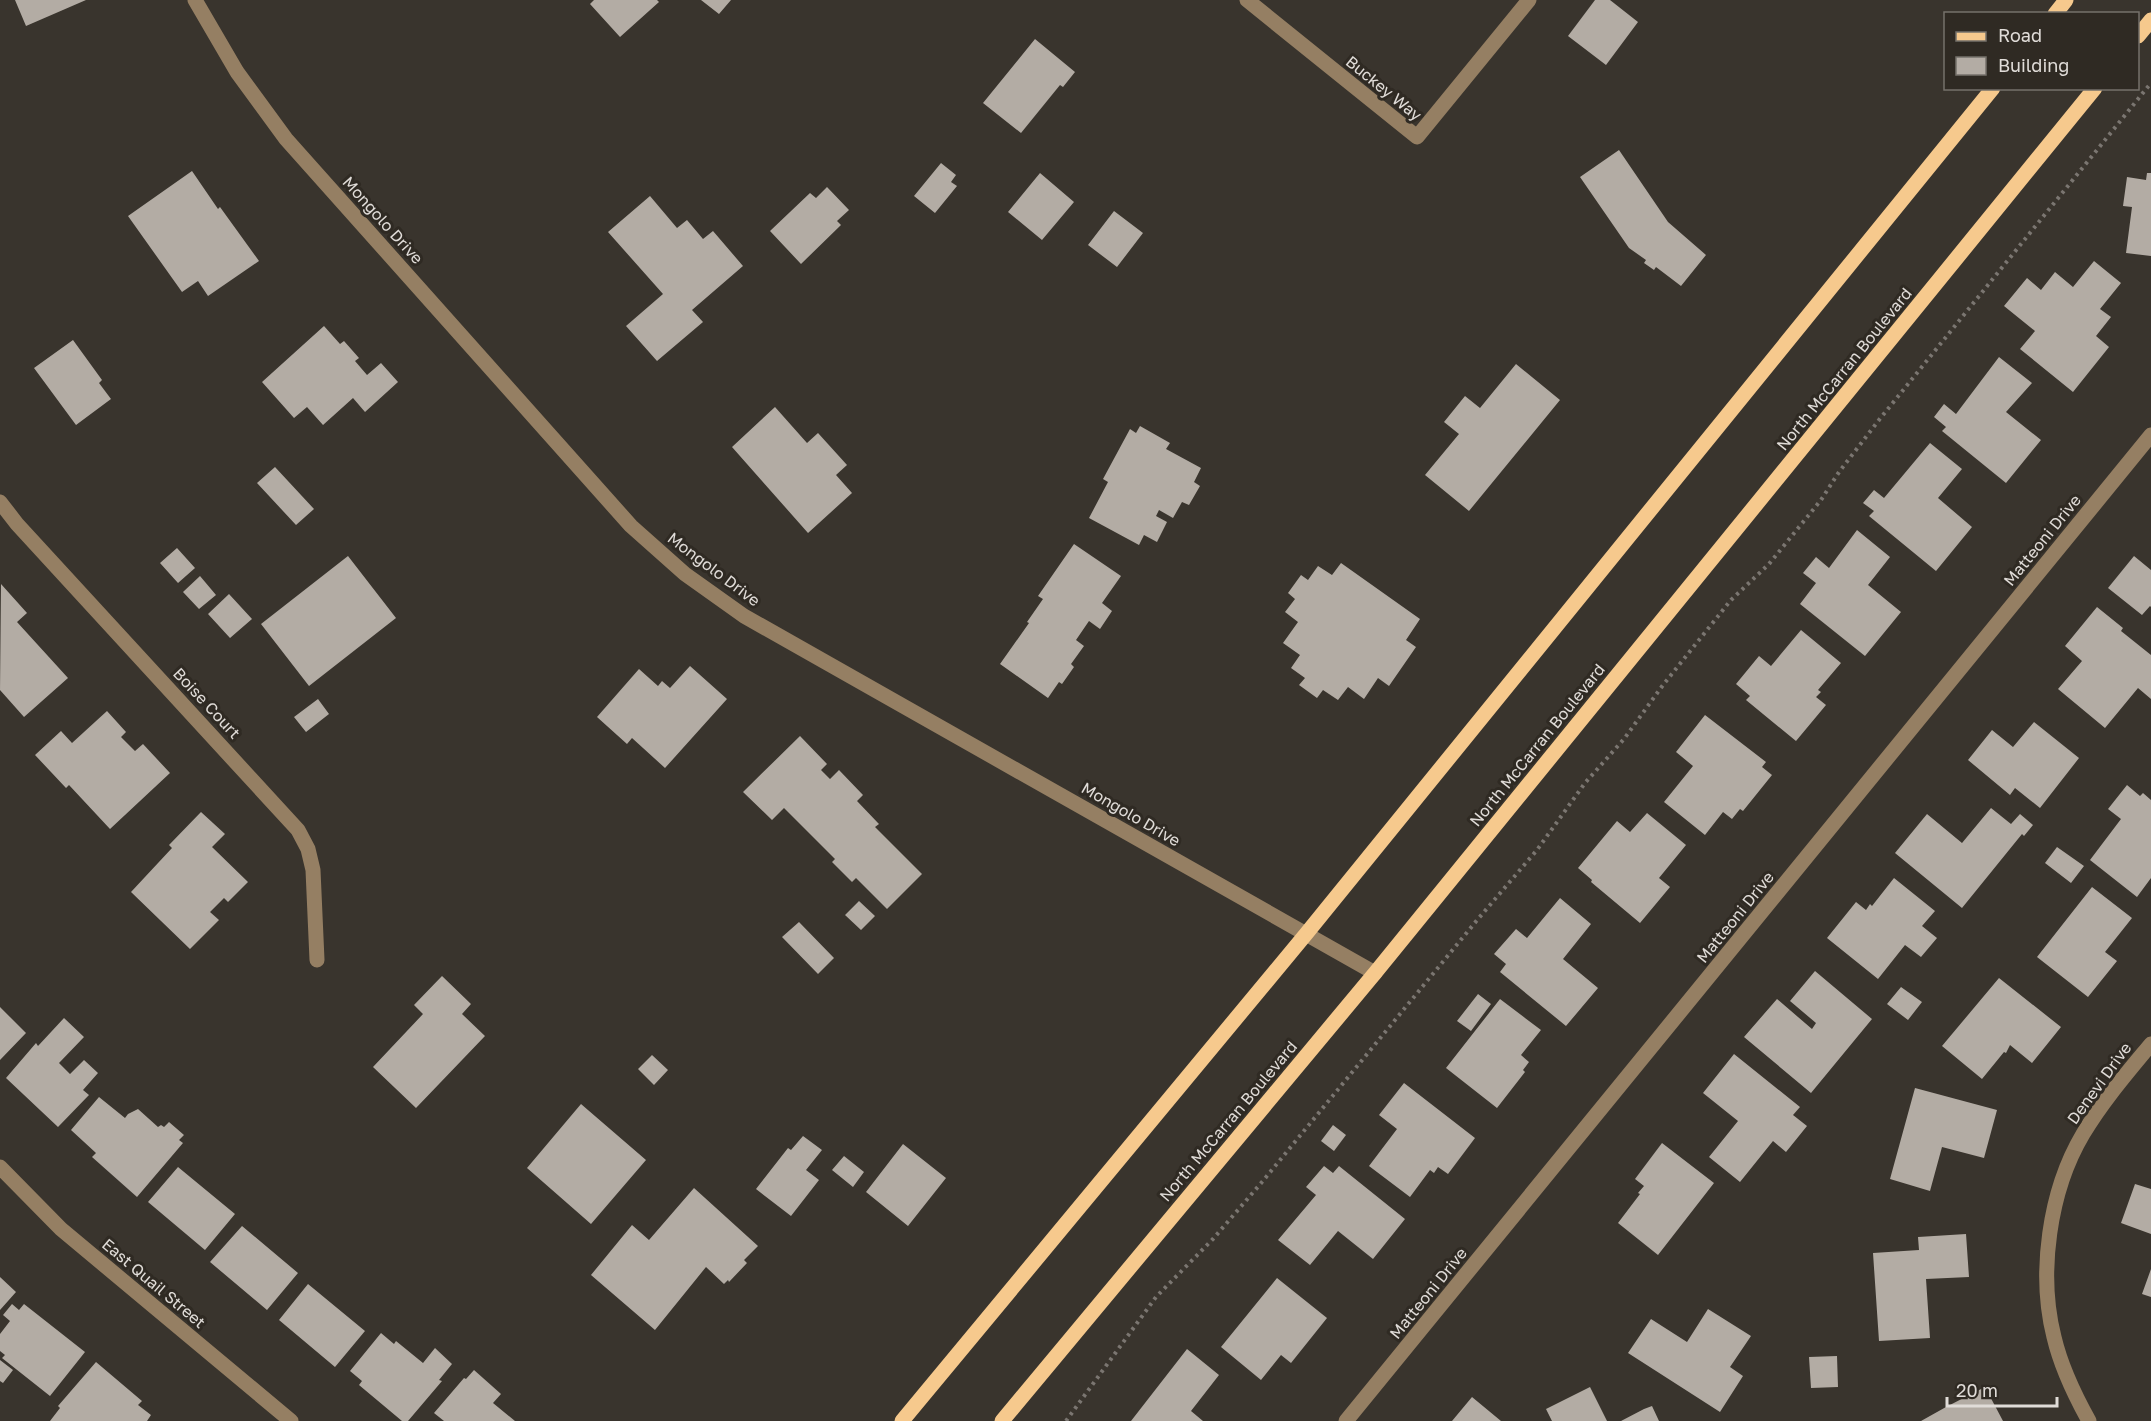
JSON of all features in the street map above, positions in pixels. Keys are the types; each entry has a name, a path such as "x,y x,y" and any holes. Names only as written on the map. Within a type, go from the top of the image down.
{"main road":[{"path":"2057,12 2066,0"},
{"path":"2139,35 2151,20"},
{"path":"902,1421 1306,934 1992,90"},
{"name":"North McCarran Boulevard","path":"1002,1421 1375,972 2093,90"}],"street":[{"name":"Mongolo Drive","path":"195,0 237,72 286,140 631,526 685,574 744,616 1375,972"},
{"name":"Buckey Way","path":"1247,0 1417,138 1528,0"},
{"name":"Matteoni Drive","path":"1347,1421 2151,435"},
{"name":"Boise Court","path":"0,502 17,524 298,830 308,849 313,870 317,960"},
{"name":"Denevi Drive","path":"2089,1421 2070,1386 2053,1336 2047,1285 2049,1232 2062,1180 2082,1136 2110,1094 2151,1044"},
{"name":"East Quail Street","path":"0,1167 61,1229 291,1421"}],"path":[{"path":"1066,1421 1156,1297 1213,1239 1262,1182 1478,919 1538,850 1585,783 1624,739 1663,685 1731,600 1769,564 1821,500 1878,420 2151,83"}],"building":[{"path":"15,0 86,0 26,26"},
{"path":"594,0 657,0 659,2 620,37 590,4"},
{"path":"701,0 731,0 719,14"},
{"path":"1595,0 1610,0 1638,22 1606,65 1568,36"},
{"path":"1035,39 1075,72 1063,87 1060,85 1021,133 983,103"},
{"path":"1619,150 1668,222 1706,255 1681,286 1656,267 1654,270 1644,263 1646,260 1629,248 1580,177"},
{"path":"941,163 956,175 951,182 957,186 935,213 914,196"},
{"path":"192,171 218,209 220,207 259,261 208,296 198,281 182,292 128,216"},
{"path":"1040,173 1074,202 1042,240 1008,212"},
{"path":"2147,173 2151,173 2151,256 2126,253 2132,207 2123,206 2127,177 2146,180"},
{"path":"827,187 849,210 837,221 841,225 801,264 770,231 810,193 816,198"},
{"path":"650,196 677,228 687,220 703,239 713,231 743,266 692,310 703,322 657,361 626,326 663,294 608,232"},
{"path":"1114,211 1143,233 1117,267 1088,245"},
{"path":"2094,261 2121,283 2100,309 2111,317 2096,336 2109,347 2073,392 2020,349 2035,331 2004,306 2027,278 2041,290 2055,272 2073,287"},
{"path":"324,326 340,344 344,341 359,358 355,361 367,375 381,363 398,382 365,412 353,398 323,425 307,407 294,418 262,382"},
{"path":"73,340 102,380 99,383 111,399 76,425 34,368"},
{"path":"1999,357 2032,383 2006,412 2041,440 2006,483 1942,431 1946,427 1934,417 1944,404 1956,414"},
{"path":"1516,364 1560,400 1469,511 1425,475 1459,434 1444,422 1465,396 1480,408"},
{"path":"775,407 807,443 818,433 847,465 836,475 852,493 808,533 732,447"},
{"path":"1140,426 1170,443 1166,449 1201,468 1194,482 1200,486 1189,505 1182,502 1173,518 1159,510 1156,516 1167,522 1157,542 1144,535 1139,545 1089,518 1108,482 1103,479 1130,429 1136,433"},
{"path":"1930,443 1962,469 1938,498 1972,527 1936,571 1869,516 1874,511 1863,503 1874,490 1884,498"},
{"path":"275,467 314,509 296,525 257,483"},
{"path":"1857,530 1890,557 1868,585 1901,612 1865,656 1800,604 1816,583 1803,573 1816,557 1829,568"},
{"path":"1074,544 1121,576 1102,603 1112,611 1100,629 1089,621 1076,640 1084,646 1071,664 1074,667 1062,684 1059,682 1048,698 1000,664 1043,599 1038,596"},
{"path":"177,548 195,568 178,583 160,563"},
{"path":"348,556 396,618 309,686 261,624"},
{"path":"2134,556 2151,570 2151,607 2142,615 2108,588"},
{"path":"1341,563 1420,619 1406,640 1416,647 1389,686 1378,678 1364,699 1348,687 1338,700 1323,690 1317,698 1299,685 1305,678 1291,668 1300,655 1283,643 1298,622 1285,612 1295,599 1288,593 1301,575 1308,580 1318,566 1332,575"},
{"path":"200,576 216,595 199,609 183,592"},
{"path":"1,584 27,613 17,622 68,678 24,717 0,690"},
{"path":"229,594 252,619 230,638 208,614"},
{"path":"2097,607 2123,628 2121,631 2151,655 2151,699 2138,688 2105,728 2058,689 2082,661 2065,646"},
{"path":"1801,630 1841,663 1818,690 1821,692 1816,697 1826,705 1796,741 1746,700 1750,696 1736,684 1759,656 1771,666"},
{"path":"690,666 727,699 665,768 632,738 627,744 597,717 639,669 658,686 662,681 670,688"},
{"path":"318,699 329,714 306,732 294,717"},
{"path":"107,711 126,732 121,737 135,751 143,744 170,773 110,829 69,785 66,788 35,755 61,731 72,743"},
{"path":"1705,715 1766,762 1762,767 1772,775 1743,811 1740,809 1732,819 1723,812 1705,835 1664,802 1693,766 1676,752"},
{"path":"2034,722 2079,758 2040,808 2015,788 2010,795 1968,760 1992,730 2013,747"},
{"path":"800,736 827,764 821,770 830,779 839,770 863,795 857,801 879,824 875,827 922,874 887,909 856,878 852,882 832,862 835,859 784,808 772,820 743,792"},
{"path":"2127,785 2140,796 2143,793 2151,800 2151,878 2137,897 2090,860 2121,819 2108,809"},
{"path":"1991,808 2011,824 2020,814 2033,825 2024,836 2022,834 1962,908 1895,853 1927,814 1962,843"},
{"path":"201,812 225,834 212,847 248,882 228,902 224,898 210,912 219,920 190,949 131,892 172,848 169,845"},
{"path":"1647,813 1686,845 1659,878 1670,887 1640,923 1591,882 1592,880 1578,868 1617,821 1630,832"},
{"path":"2057,847 2084,866 2071,883 2045,863"},
{"path":"1894,878 1935,911 1922,926 1937,938 1921,957 1905,945 1878,979 1827,938 1856,902 1866,910 1870,904 1872,906"},
{"path":"2092,887 2132,918 2105,952 2117,961 2088,997 2037,957"},
{"path":"1560,898 1591,924 1563,959 1598,988 1566,1026 1500,972 1506,964 1494,954 1516,929 1527,938"},
{"path":"859,901 875,916 861,930 845,915"},
{"path":"799,922 834,958 818,974 782,937"},
{"path":"1815,971 1872,1019 1811,1093 1744,1037 1777,999 1812,1029 1816,1023 1790,1001"},
{"path":"442,976 471,1004 462,1014 485,1036 416,1108 373,1067 423,1014 414,1005"},
{"path":"1999,978 2061,1027 2032,1063 2010,1045 2006,1053 2004,1052 1982,1079 1942,1046"},
{"path":"1901,987 1922,1002 1908,1020 1887,1004"},
{"path":"1478,994 1491,1004 1471,1031 1457,1021"},
{"path":"1500,999 1541,1030 1521,1055 1529,1062 1523,1070 1525,1072 1497,1108 1446,1068"},
{"path":"0,1007 26,1033 0,1060"},
{"path":"64,1018 84,1037 59,1063 70,1074 84,1060 98,1073 83,1090 89,1095 58,1127 6,1078 36,1043 38,1046"},
{"path":"1734,1054 1800,1107 1793,1115 1807,1126 1786,1152 1773,1141 1740,1182 1709,1157 1738,1121 1703,1093"},
{"path":"652,1055 668,1070 654,1085 638,1069"},
{"path":"1404,1083 1475,1138 1448,1174 1438,1167 1434,1173 1430,1170 1410,1197 1369,1166 1397,1129 1379,1115"},
{"path":"1915,1088 1997,1110 1984,1158 1942,1147 1930,1191 1890,1179"},
{"path":"99,1097 125,1118 138,1109 158,1127 161,1125 164,1127 169,1122 184,1135 179,1140 183,1143 137,1197 92,1157 96,1153 71,1130"},
{"path":"581,1104 646,1160 591,1224 527,1168"},
{"path":"1333,1125 1346,1135 1334,1151 1321,1141"},
{"path":"803,1136 822,1150 806,1170 819,1180 791,1216 756,1189 788,1148 791,1150"},
{"path":"1662,1143 1714,1183 1658,1255 1618,1223 1644,1186 1635,1179"},
{"path":"903,1144 946,1178 908,1226 866,1192"},
{"path":"844,1156 864,1172 853,1187 832,1170"},
{"path":"1324,1166 1333,1173 1339,1166 1405,1219 1373,1259 1338,1231 1310,1265 1278,1240 1316,1195 1306,1187"},
{"path":"178,1167 235,1214 205,1250 148,1202"},
{"path":"2135,1184 2151,1189 2151,1234 2121,1223"},
{"path":"694,1188 758,1246 744,1260 747,1263 729,1282 728,1280 724,1284 706,1267 655,1330 591,1275 632,1225 649,1240"},
{"path":"242,1226 298,1273 267,1310 210,1262"},
{"path":"1966,1234 1969,1277 1926,1279 1930,1338 1879,1341 1873,1253 1919,1250 1918,1237"},
{"path":"2151,1269 2151,1297 2142,1294"},
{"path":"0,1277 16,1292 0,1310"},
{"path":"1277,1278 1327,1318 1291,1363 1281,1355 1261,1380 1221,1347"},
{"path":"308,1284 365,1331 335,1367 279,1320"},
{"path":"12,1304 19,1310 24,1304 85,1352 50,1396 2,1358 5,1355 0,1351 0,1334 10,1321 3,1315"},
{"path":"1708,1309 1751,1336 1730,1367 1743,1376 1720,1412 1628,1353 1651,1319 1687,1342"},
{"path":"381,1333 394,1344 396,1341 423,1363 435,1348 452,1364 439,1380 442,1381 408,1421 402,1421 359,1385 362,1381 350,1371"},
{"path":"1187,1349 1219,1375 1191,1411 1203,1421 1131,1421"},
{"path":"1837,1356 1838,1387 1811,1388 1809,1357"},
{"path":"0,1360 13,1370 3,1383 0,1381"},
{"path":"96,1362 142,1401 138,1405 151,1415 147,1421 50,1421 60,1408 58,1406"},
{"path":"474,1370 501,1394 493,1403 515,1421 444,1421 434,1413 464,1378 466,1379"},
{"path":"1590,1387 1607,1421 1552,1421 1546,1409"},
{"path":"1985,1387 2003,1421 1921,1421 1946,1407"},
{"path":"1472,1397 1501,1421 1452,1421"},
{"path":"1652,1406 1659,1421 1621,1421 1644,1409"}]}
